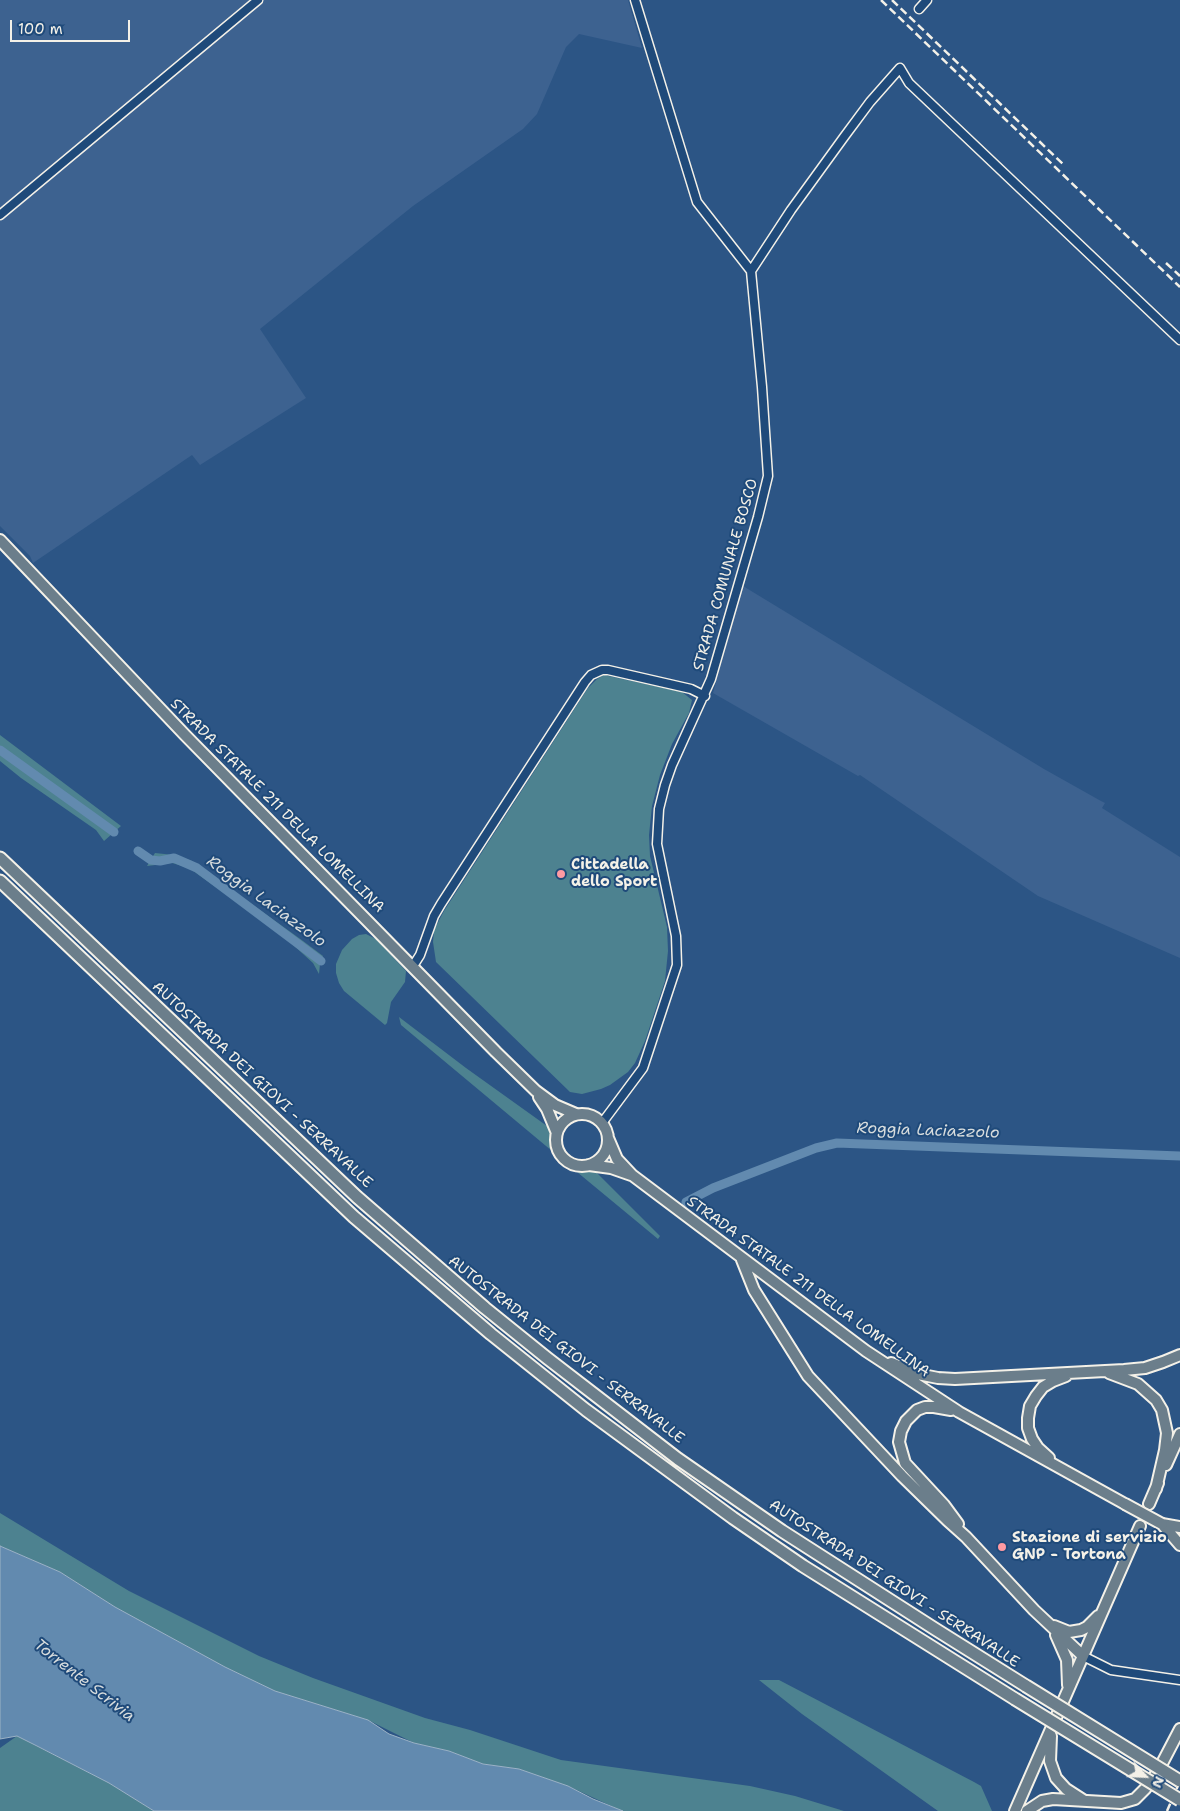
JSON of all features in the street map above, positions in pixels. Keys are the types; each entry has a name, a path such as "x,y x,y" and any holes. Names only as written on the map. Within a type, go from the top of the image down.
{"highway":[{"name":"AUTOSTRADA DEI GIOVI - SERRAVALLE","path":"0,858 358,1197 485,1308 600,1400 678,1459 774,1526 934,1630 1180,1781"},
{"name":"AUTOSTRADA DEI GIOVI - SERRAVALLE","path":"0,881 354,1217 491,1334 586,1410 733,1518 820,1576 1180,1800"}],"main road":[{"name":"STRADA STATALE 211 DELLA LOMELLINA","path":"0,540 185,735 536,1092 555,1105 576,1114 593,1116 602,1123 617,1159 632,1175 866,1351 959,1412 1180,1534"},
{"name":"STRADA STATALE 211 DELLA LOMELLINA","path":"536,1092 547,1109 557,1133 557,1150 564,1159 573,1165 611,1168 632,1175"},
{"path":"557,1133 566,1119 576,1114"},
{"path":"589,1165 602,1157 607,1148 608,1138"},
{"path":"742,1259 754,1290 808,1376 902,1476 966,1537 1034,1610 1083,1656"},
{"path":"866,1351 900,1367 938,1378 955,1379 1074,1374 1145,1368 1180,1355"},
{"path":"1106,1372 1138,1384 1156,1400 1162,1410 1167,1433 1156,1489"},
{"path":"1072,1476 1038,1448 1028,1428 1028,1418 1033,1401 1043,1387 1053,1381 1074,1374"},
{"path":"959,1412 934,1407 925,1407 917,1410 906,1421 900,1431 899,1442 905,1463 944,1506 966,1537"},
{"path":"1149,1504 1180,1434"},
{"path":"1162,1524 1180,1527"},
{"path":"1162,1524 1180,1544"},
{"path":"1015,1811 1140,1526"},
{"path":"1051,1625 1069,1632 1081,1630 1103,1612"},
{"path":"1051,1625 1061,1643 1067,1660 1068,1690"},
{"path":"1026,1811 1042,1801 1053,1799 1121,1803 1135,1799 1157,1773 1180,1729"},
{"path":"1051,1730 1050,1760 1056,1778 1066,1788 1084,1800"}],"street":[{"path":"0,215 258,0"},
{"path":"635,0 697,202 750,271 844,137 870,102 900,68 909,83 1180,340"},
{"path":"919,9 926,0"},
{"name":"STRADA COMUNALE BOSCO","path":"602,1123 643,1068 677,965 676,936 657,844 657,827 663,793 672,765 711,679 768,476 763,396 750,271"},
{"path":"412,966 426,943 434,916 574,698 591,675 602,670 608,670 691,688 704,696"},
{"path":"1083,1656 1111,1670 1180,1680"}],"shaded area":[{"path":"0,0 628,0 642,48 579,34 566,47 537,114 523,129 413,206 260,329 306,398 200,465 192,455 33,563 30,556 0,526"},
{"path":"743,586 1044,769 1105,803 1102,808 1180,857 1180,958 1038,896 860,775 858,776 713,693"}],"green space":[{"name":"Cittadella dello Sport","path":"604,675 682,692 692,700 689,713 672,744 660,775 652,806 649,835 650,856 667,927 668,951 665,981 645,1041 635,1063 628,1072 610,1085 582,1094 570,1092 436,962 433,942 434,930 444,911 588,688"},
{"path":"0,735 121,826 104,841 96,830 21,778 0,761"},
{"path":"155,853 174,855 192,861 303,941 323,956 319,974 313,963 280,933 189,868 172,863 147,866"},
{"path":"366,934 376,939 406,971 405,982 391,1002 385,1025 344,991 336,973 336,964 342,950 352,939"},
{"path":"399,1017 554,1131 552,1151 401,1025"},
{"path":"592,1168 660,1236 658,1239 577,1172"},
{"path":"0,1513 129,1591 259,1656 313,1678 425,1718 470,1730 561,1760 750,1786 795,1796 844,1811 622,1811 568,1786 519,1769 483,1764 449,1751 414,1743 368,1720 275,1691 225,1667 115,1607 60,1572 0,1546"},
{"path":"759,1680 779,1680 974,1782 981,1786 992,1811 938,1811 802,1714"},
{"path":"17,1736 109,1783 154,1811 0,1811 0,1748"}],"water":[{"name":"Torrente Scrivia","path":"0,1546 60,1572 115,1607 225,1667 275,1691 368,1720 389,1734 414,1743 449,1751 483,1764 519,1769 568,1786 623,1811 154,1811 109,1783 17,1736 0,1739"}],"waterway":[{"name":"Roggia Laciazzolo","path":"0,750 114,832"},
{"name":"Roggia Laciazzolo","path":"138,851 151,860 160,861 174,858 197,868 321,961"},
{"name":"Roggia Laciazzolo","path":"686,1202 713,1188 816,1148 837,1143 1180,1156"}],"railway":[{"path":"881,0 1180,287"},
{"path":"892,0 1065,166"},
{"path":"1166,263 1180,276"},
{"path":"1167,1811 1180,1781"}],"place":[{"name":"Cittadella dello Sport","path":"561,874"},
{"name":"Stazione di servizio GNP - Tortona","path":"1002,1547"}]}
